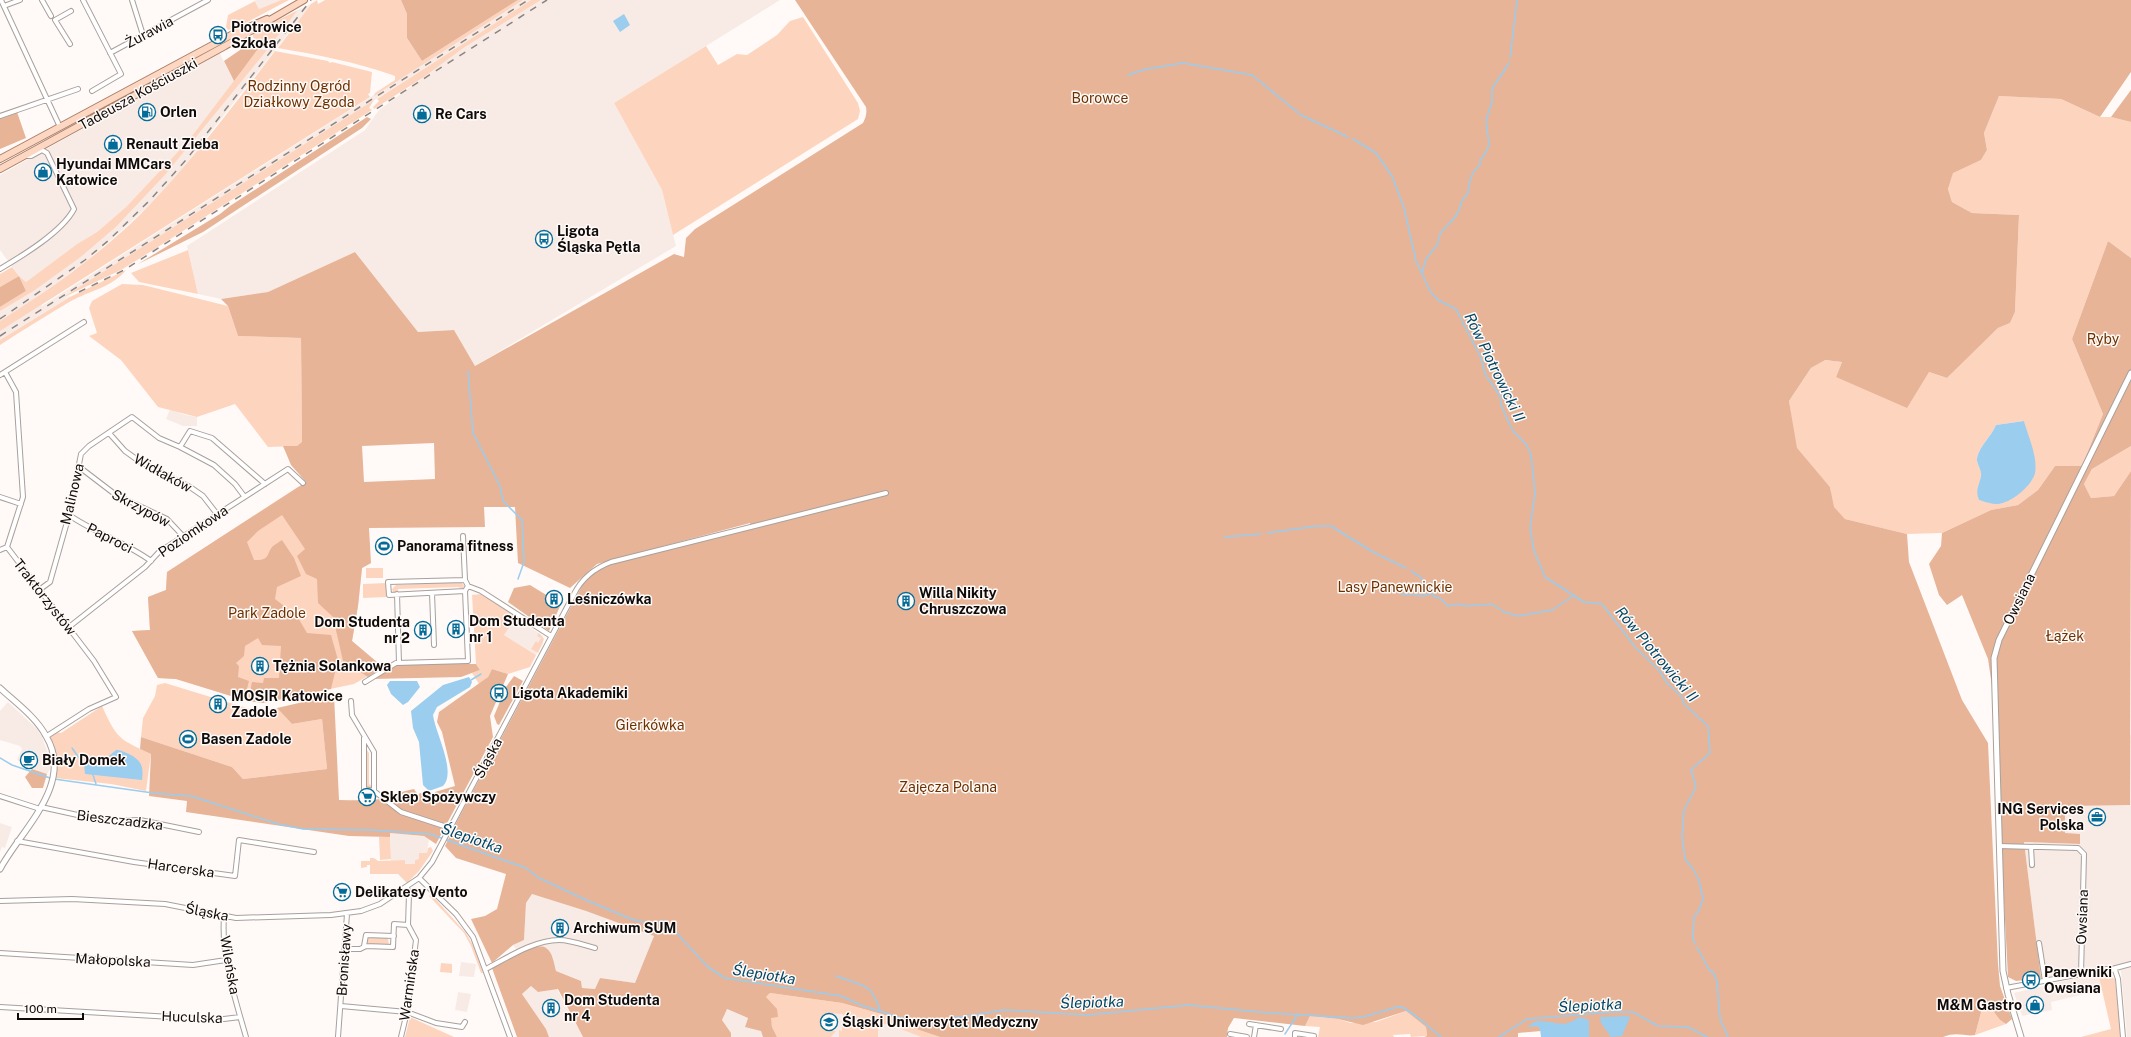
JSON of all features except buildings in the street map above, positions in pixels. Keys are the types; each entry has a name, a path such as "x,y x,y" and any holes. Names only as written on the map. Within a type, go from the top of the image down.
{"main road":[{"name":"Tadeusza Kościuszki","path":"0,169 224,46 304,0"},
{"name":"Tadeusza Kościuszki","path":"0,159 256,22 274,16"}],"street":[{"path":"1,0 3,8 48,99 60,127"},
{"path":"3,8 20,0"},
{"path":"42,0 51,16"},
{"name":"Żurawia","path":"83,0 121,74 92,91"},
{"path":"132,0 144,35"},
{"name":"Żurawia","path":"110,53 208,0"},
{"path":"70,44 55,20 71,11"},
{"path":"0,116 78,89"},
{"path":"0,269 47,237 69,218 74,209 47,152 42,150 31,156 24,156"},
{"path":"0,376 84,322"},
{"name":"Traktorzystów","path":"5,372 16,392 23,497 7,547 94,661 116,698 89,710 47,736"},
{"name":"Owsiana","path":"2021,1037 2006,988 2003,968 1993,673 1995,651 2131,372"},
{"name":"Malinowa","path":"40,590 50,582 69,514 78,466 82,454 89,446 132,417 159,438 180,446"},
{"path":"244,496 224,473 214,465 180,446 190,431 212,438 265,484"},
{"name":"Widłaków","path":"109,433 125,451 139,461 190,487 202,496 217,514"},
{"name":"Skrzypów","path":"78,466 116,495 167,519 183,536"},
{"name":"Poziomkowa","path":"69,627 151,561 159,552 244,496 288,469 303,483"},
{"name":"Śląska","path":"0,901 72,899 165,904 224,917 327,916 347,914 380,904 407,888 419,878 442,844 579,585 598,568 611,562 886,493"},
{"path":"0,497 21,504"},
{"name":"Paproci","path":"69,514 86,527 132,548 151,561"},
{"path":"463,536 465,580 468,586 482,591 551,636"},
{"path":"0,550 7,547"},
{"path":"465,580 388,582 389,595 465,591"},
{"path":"365,682 398,663 468,661 465,591 468,586"},
{"path":"432,593 434,645"},
{"path":"397,594 398,663"},
{"path":"0,688 40,727 47,736 54,754 54,772 50,787 41,808 0,869"},
{"path":"352,701 352,715 374,752 374,791"},
{"path":"364,736 364,789 374,791 401,812 450,828"},
{"name":"Bieszczadzka","path":"0,796 41,808 105,821 140,820 199,832"},
{"name":"Harcerska","path":"18,841 134,862 235,876 239,840 314,852"},
{"name":"Owsiana","path":"1999,846 2078,848 2084,854 2080,974"},
{"path":"2031,847 2032,865"},
{"path":"419,878 456,914 469,930 477,944 510,1037"},
{"name":"Warmińska","path":"401,1037 408,1012 416,940 408,925 410,894 407,888"},
{"name":"Bronisławy","path":"338,1037 346,949 347,914"},
{"name":"Wileńska","path":"224,917 226,960 246,1037"},
{"path":"346,949 360,949 364,946 393,947 394,924 408,925"},
{"path":"364,946 366,935 394,936"},
{"path":"486,969 517,952 553,940 561,940 595,948"},
{"path":"2039,943 2045,981"},
{"name":"Małopolska","path":"0,953 193,965 226,960"},
{"path":"2006,988 2113,969 2131,964"},
{"path":"2113,969 2118,979 2123,1037"},
{"name":"Bronisławy","path":"341,1006 408,1012 443,1024 462,1026 465,1022"},
{"name":"Huculska","path":"0,1007 206,1019 240,1017"},
{"path":"1248,1024 1281,1029"},
{"path":"1254,1037 1256,1025"},
{"path":"1295,1037 1295,1033 1314,1036"},
{"path":"1230,1034 1247,1037"}],"shaded area":[{"path":"255,0 281,0 259,9"},
{"path":"523,0 531,0 63,299 69,296 70,297 0,340 0,307 82,256 116,227 165,175 298,10 311,4 182,169 156,199 111,240 84,263 37,297 42,306"},
{"path":"541,0 780,0 614,103 662,190 676,246 475,366 454,330 418,332 355,252 268,292 221,299 198,294 187,246 365,130 379,110 465,47"},
{"path":"219,52 234,81 188,141 126,207 97,232 77,244 26,282 19,276 0,250 0,175"},
{"path":"170,409 185,415 197,417 197,426 183,426 166,419"},
{"path":"516,617 543,636 543,644 536,655 504,635"},
{"path":"8,702 37,729 42,737 50,759 50,769 47,774 32,769 33,767 17,760 22,749 20,746 0,740 0,711"},
{"path":"2129,735 2131,735 2131,1037 2127,1037 2121,971 2110,965 2041,978 2024,842 2080,844 2065,834 2065,806"},
{"path":"0,823 12,827 5,848 2,847 0,852"},
{"path":"390,833 424,836 429,839 427,853 415,864 405,864 405,860 391,861"},
{"path":"532,894 586,911 654,936 635,983 600,978 595,989 582,988 581,981 556,971 553,957 526,951 518,952 513,945 524,940 526,903"},
{"path":"461,962 476,964 474,977 459,976"},
{"path":"2098,973 2102,990 2051,1002 2052,1010 2022,1016 2014,993"},
{"path":"531,986 538,992 557,989 583,1037 549,1037 546,1029 522,994"},
{"path":"458,992 471,994 467,1012 455,1010"},
{"name":"Śląski Uniwersytet Medyczny","path":"726,1009 748,1018 745,1027 772,1027 836,1009 877,1023 890,1025 921,1037 731,1037 731,1033 722,1020"}],"green space":[{"path":"281,0 289,0 236,28 228,30 226,27 228,15 255,1 259,9"},
{"name":"Rodzinny Ogród Działkowy Zgoda","path":"317,0 318,4 325,0 401,0 407,14 407,38 422,61 518,0 523,0 374,96 375,93 395,80 395,76 322,56 278,48 311,4"},
{"path":"401,0 518,0 422,61 407,38 407,14"},
{"path":"531,0 541,0 465,47 424,77 374,109 373,107 379,101 377,99"},
{"name":"Lasy Panewnickie","path":"795,0 2131,0 2131,72 2100,117 2061,99 1999,96 1984,133 1987,150 1981,160 1953,173 1948,189 1952,202 1972,213 2019,215 2015,312 2010,323 1998,328 1947,378 1929,372 1907,408 1836,377 1842,362 1825,360 1811,368 1789,401 1797,448 1830,487 1834,507 1845,519 1907,534 1909,562 1962,700 1988,743 1998,964 2000,986 2012,1019 2006,1024 2000,1020 1987,1003 1983,1005 1975,1035 1953,1034 1943,1037 1542,1037 1541,1031 1518,1033 1518,1037 1424,1037 1427,1036 1426,1027 1406,1011 1363,1025 1338,1019 1310,1016 1305,1026 1234,1018 1228,1028 1227,1037 940,1037 907,1026 899,1019 842,1003 770,993 766,997 777,1009 778,1017 771,1018 772,1027 777,1037 763,1037 761,1031 745,1027 748,1018 727,1009 722,1020 731,1033 731,1037 583,1037 558,989 538,992 531,986 522,994 546,1029 549,1037 517,1037 492,968 519,953 535,947 541,947 546,948 550,953 553,958 556,971 581,981 582,988 595,989 600,978 635,983 654,936 586,911 532,894 526,903 524,940 513,945 492,963 471,919 485,916 497,909 506,874 456,858 445,846 583,584 598,571 616,563 751,529 750,523 597,564 570,588 518,563 515,507 484,507 485,527 369,528 371,563 362,568 352,641 378,663 380,669 368,677 343,661 333,617 318,603 317,579 306,574 297,556 305,549 282,515 258,531 247,542 254,560 266,558 273,546 282,540 294,558 301,576 277,587 275,599 297,616 307,633 331,635 338,660 331,689 263,703 248,701 252,682 263,683 264,678 279,678 281,646 262,645 258,638 245,646 244,656 236,663 239,666 238,677 249,681 244,700 176,679 158,678 132,631 150,630 148,597 166,590 167,572 306,482 291,465 283,446 297,446 302,442 301,338 238,336 228,306 221,299 268,292 355,252 418,332 454,330 475,366 674,254 684,257 686,238 695,229 863,123 866,115 866,107","holes":["434,443 435,479 364,482 362,446"]},
{"path":"298,10 269,47 258,45 253,37 253,33"},
{"path":"803,17 858,103 860,111 858,119 673,235 662,190 614,103 706,46 718,65 737,54 747,55 777,35 790,21"},
{"path":"241,47 258,49 234,81 224,61 240,50"},
{"path":"258,49 267,50 165,175 116,227 82,256 35,290 0,311 0,307 26,291 19,276 26,282 77,244 97,232 126,207 188,141"},
{"name":"Rodzinny Ogród Działkowy Zgoda","path":"275,51 328,61 330,63 332,62 372,72 370,93 368,94 370,97 0,331 0,321 82,265 139,216 172,181 203,144"},
{"path":"2131,90 2131,122 2111,117"},
{"path":"1999,96 2061,99 2100,117 2111,117 2131,122 2131,258 2108,241 2072,339 2103,414 2082,466 2055,466 2038,490 2018,505 1991,510 1942,533 1907,534 1845,519 1833,507 1830,487 1796,448 1789,401 1811,368 1824,360 1842,362 1836,377 1929,372 1947,378 1998,328 2010,323 2015,312 2019,215 1972,213 1952,202 1948,189 1953,172 1981,160 1987,150 1984,133","holes":["2024,421 2031,481 2014,497 2008,500 1995,503 1979,500 1978,489 1981,474 1977,462 1978,453 1996,425"]},
{"path":"374,100 369,108 372,110 150,252 121,270 62,298"},
{"path":"17,112 26,138 0,149 0,118"},
{"path":"367,117 371,119 362,128 203,232 138,264 220,214"},
{"path":"2108,241 2131,258 2131,446 2092,469 2084,484 2091,498 2114,496 2131,471 2130,805 2065,806 2065,833 2080,834 2080,844 2024,842 2041,978 2016,981 2008,977 1999,805 1998,727 1988,659 1962,595 1947,605 1939,595 1929,564 1941,546 1942,533 1991,510 2018,505 2038,490 2055,466 2082,466 2103,414 2072,339"},
{"path":"188,250 198,294 139,282 131,273"},
{"path":"12,267 19,276 0,287 0,274"},
{"path":"126,270 121,276 108,285 78,297 0,345 0,340 70,297"},
{"path":"19,276 26,291 0,307 0,287"},
{"path":"122,284 143,285 228,306 238,336 301,338 302,443 297,446 268,447 235,404 197,417 158,407 121,360 89,336 97,333 89,308 92,301"},
{"path":"2131,446 2131,471 2114,496 2091,498 2084,484 2092,469"},
{"name":"Park Zadole","path":"298,487 371,563 362,568 352,641 378,663 380,669 354,684 263,703 244,700 176,679 158,678 132,631 150,630 148,597 166,590 167,572"},
{"path":"366,568 383,568 383,578 366,578"},
{"path":"460,582 464,585 463,589 458,587 398,589 398,592 393,592 392,589 396,585"},
{"path":"386,583 386,597 363,598 363,584"},
{"path":"530,585 561,604 549,631 508,602 514,588"},
{"path":"481,594 516,617 504,635 536,655 530,667 508,674 492,669 488,677 479,684 472,673 480,670 476,664 472,595"},
{"path":"539,633 544,639 538,653 531,649 536,641 538,643 541,638 537,636"},
{"path":"396,664 476,664 480,670 461,677 372,679"},
{"path":"492,669 508,674 490,716 493,737 436,844 424,836 390,833 390,837 349,836 186,812 187,801 149,796 151,754 140,749 141,737 232,767 243,779 327,769 322,719 292,724 277,708 334,695 339,800 381,799 414,789 418,795 420,793 436,797 435,792 455,786 442,732 437,722 439,712 488,677"},
{"path":"514,676 523,681 499,725 497,724 494,716 506,687"},
{"path":"165,683 253,710 277,708 292,724 322,719 327,769 243,779 232,767 141,737 143,718 155,696 157,685"},
{"path":"102,706 111,725 120,737 132,745 151,754 146,791 111,784 55,778 56,755 50,736 56,732 61,733"},
{"path":"365,747 369,753 369,784 372,786 370,789 365,787"},
{"path":"32,769 47,774 43,788 32,788 25,777"},
{"path":"379,837 390,837 391,859 380,860"},
{"path":"431,847 433,851 419,871 407,883 398,874 370,874 370,865 361,868 361,861 370,861 370,858 374,858 378,861 405,860 405,864 415,864 415,860 419,859 419,853 427,853 428,848"},
{"path":"431,894 466,933 474,947 483,973 481,973 471,946 464,933 429,896"},
{"path":"368,937 388,938 389,945 367,944"},
{"path":"441,963 452,964 452,973 440,972"},
{"path":"2103,971 2115,979 2121,1037 2081,1037 2111,1029 2098,973"},
{"path":"770,993 842,1003 899,1019 907,1026 940,1037 921,1037 890,1025 878,1023 878,1037 839,1037 839,1030 842,1031 842,1024 847,1024 847,1021 843,1020 843,1014 827,1013 826,1030 836,1031 831,1037 777,1037 772,1027 766,997"},
{"path":"1987,1003 2000,1020 2006,1024 1975,1035 1983,1005"},
{"path":"1406,1011 1426,1027 1427,1036 1411,1037 1410,1034 1393,1035 1394,1037 1318,1037 1320,1027 1305,1026 1310,1016 1338,1019 1351,1023 1376,1022"},
{"path":"410,1017 454,1037 405,1037"}],"water":[{"path":"624,14 630,25 620,32 613,21"},
{"path":"2024,421 2035,460 2036,467 2033,478 2020,493 2009,501 1993,504 1979,500 1977,491 1981,474 1977,460 1978,453 1996,425"},
{"path":"469,677 472,682 470,687 437,707 433,715 447,762 448,771 447,780 443,786 429,791 423,785 419,742 413,728 411,711 443,685"},
{"path":"390,681 417,681 420,687 408,702 403,705 391,694 387,685"},
{"path":"116,750 129,754 139,761 142,767 142,780 85,774 84,765 87,762 109,756"},
{"path":"1580,1017 1589,1020 1589,1037 1541,1037 1540,1029 1537,1026 1528,1027 1537,1021 1563,1024"},
{"path":"1600,1017 1630,1017 1622,1036 1611,1037 1601,1023"}],"waterway":[{"path":"1510,58 1517,0"},
{"name":"Rów Piotrowicki II","path":"1147,69 1183,63 1252,75 1301,115 1348,137"},
{"path":"1422,273 1426,259 1438,244 1438,239 1444,228 1457,214 1464,197 1467,195 1474,171 1480,165 1480,160 1485,154 1489,145 1486,120 1492,102 1492,89 1509,63"},
{"name":"Rów Piotrowicki II","path":"1128,75 1146,69"},
{"name":"Rów Piotrowicki II","path":"1353,139 1376,153 1392,176 1404,208 1416,261 1430,291 1438,300 1456,309 1481,358 1485,374 1500,396 1501,405 1513,431 1526,444 1531,454 1535,493 1530,528 1534,551 1545,577 1584,602 1602,604 1636,648 1659,670 1667,683 1681,696 1684,704 1708,726 1710,753 1691,770 1696,787 1684,810 1682,837 1685,859 1699,880 1703,899 1699,910 1694,917 1693,939 1695,944"},
{"path":"468,371 473,433 500,486 503,501 522,520 524,562 518,579"},
{"path":"1267,533 1317,526 1331,526 1373,552 1406,568"},
{"path":"1224,537 1261,534"},
{"path":"1411,571 1419,576 1432,592"},
{"path":"1413,595 1423,596 1432,593 1434,597 1440,598 1448,606 1458,604 1466,606 1492,604 1504,612 1518,616 1552,610 1573,596"},
{"path":"1401,594 1410,595"},
{"path":"471,680 481,674"},
{"path":"72,748 84,765"},
{"name":"Ślepiotka","path":"0,758 12,765 50,778"},
{"path":"93,775 96,784"},
{"name":"Ślepiotka","path":"54,779 153,793 191,796 278,824 303,829 370,830 430,834 526,868 539,878 631,919 655,925 662,920 670,926 708,967 725,978 841,996 863,1006 915,1022 923,1023 1004,1010 1087,1015 1189,1005 1269,1013 1353,1018 1363,1017 1397,1007 1402,1007 1416,1016 1441,1037"},
{"name":"Rów Piotrowicki II","path":"1697,947 1709,970 1714,973 1717,982 1720,1019 1728,1037"},
{"path":"836,976 865,986 873,995 880,1011"},
{"name":"Ślepiotka","path":"1499,1037 1527,1019 1611,1012 1633,1012 1658,1026 1688,1027 1707,1037"},
{"path":"1285,1034 1298,1014"}],"railway":[{"path":"0,319 85,260 109,240 150,200 186,160 311,0"},
{"path":"0,336 528,0"},
{"path":"79,292 124,270 547,0"}],"place":[{"name":"Piotrowice Szkoła","path":"218,35"},
{"name":"Orlen","path":"147,112"},
{"name":"Re Cars","path":"422,114"},
{"name":"Renault Zieba","path":"113,144"},
{"name":"Hyundai MMCars Katowice","path":"43,172"},
{"name":"Ligota Śląska Pętla","path":"544,239"},
{"name":"Panorama fitness","path":"384,546"},
{"name":"Leśniczówka","path":"554,599"},
{"name":"Willa Nikity Chruszczowa","path":"906,601"},
{"name":"Dom Studenta nr 1","path":"456,629"},
{"name":"Dom Studenta nr 2","path":"423,630"},
{"name":"Tężnia Solankowa","path":"260,666"},
{"name":"Ligota Akademiki","path":"499,693"},
{"name":"MOSIR Katowice Zadole","path":"218,704"},
{"name":"Basen Zadole","path":"188,739"},
{"name":"Biały Domek","path":"29,760"},
{"name":"Sklep Spożywczy","path":"367,797"},
{"name":"ING Services Polska","path":"2097,817"},
{"name":"Delikatesy Vento","path":"342,892"},
{"name":"Archiwum SUM","path":"560,928"},
{"name":"Panewniki Owsiana","path":"2031,980"},
{"name":"M&M Gastro","path":"2035,1005"},
{"name":"Dom Studenta nr 4","path":"551,1008"},
{"name":"Śląski Uniwersytet Medyczny","path":"829,1022"}],"park label":[{"name":"Borowce","path":"1100,98"},
{"name":"Ryby","path":"2103,339"},
{"name":"Łążek","path":"2065,636"},
{"name":"Gierkówka","path":"650,725"},
{"name":"Zajęcza Polana","path":"948,787"}]}
